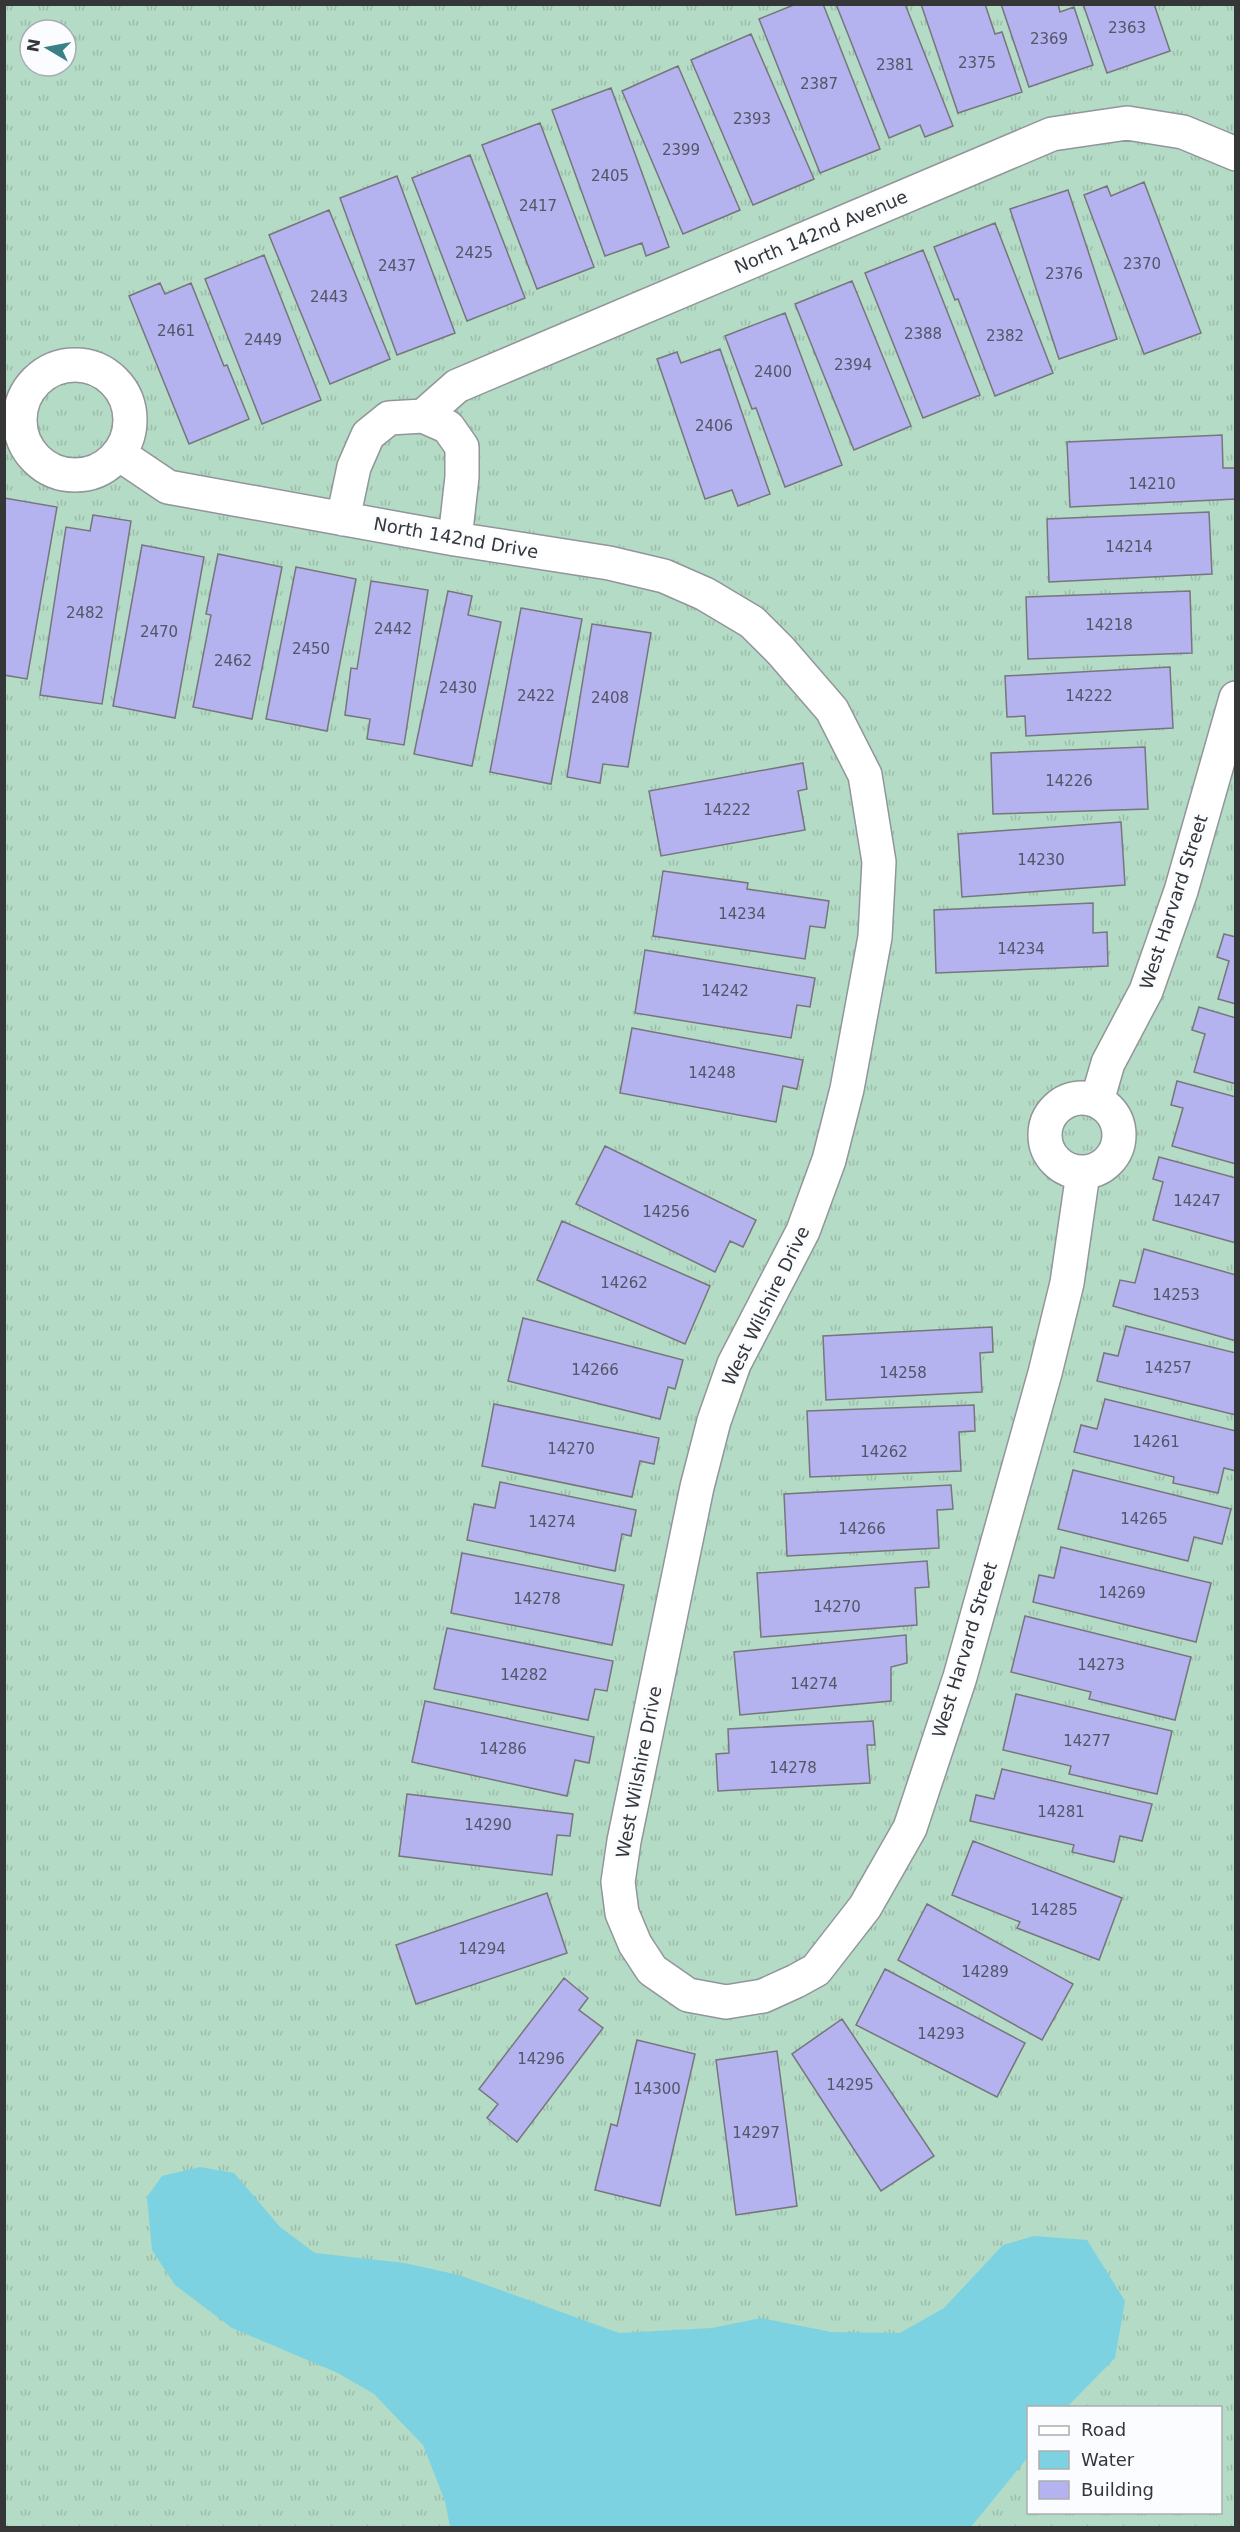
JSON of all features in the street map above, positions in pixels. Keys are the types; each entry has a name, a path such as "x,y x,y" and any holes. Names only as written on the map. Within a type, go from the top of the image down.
{"street":[{"name":"North 142nd Avenue","path":"423,416 457,386 1052,134 1126,123 1184,132 1236,154"},
{"path":"343,519 354,467 368,435 389,418 423,416 448,427 462,447 462,477 455,538"},
{"name":"North 142nd Drive","path":"119,454 168,487 343,519 609,563 663,576 705,594 752,622 781,651"},
{"name":"West Wilshire Drive","path":"688,1995 652,1970 635,1944 622,1913 618,1882 624,1841 697,1487 714,1421 734,1364 803,1232 830,1160 847,1089 875,937 879,862 865,775 832,710 781,651"},
{"name":"West Harvard Street","path":"1097,1101 1108,1063 1146,991 1177,902 1236,698"},
{"path":"1084,1098 1097,1101 1116,1119 1119,1141 1115,1152 1107,1163 1097,1170 1083,1173 1062,1167 1052,1158 1046,1145 1045,1131 1050,1117 1059,1106 1071,1100 1084,1098"},
{"name":"West Harvard Street","path":"688,1995 726,2002 763,1996 816,1970 865,1907 910,1828 960,1677 1045,1373 1067,1283 1083,1173"}],"green space":[{"path":"5,5 1235,5 1235,2527 5,2527"}],"water":[{"path":"200,2167 234,2173 280,2227 315,2253 404,2263 459,2275 619,2333 712,2328 761,2318 831,2332 900,2333 944,2308 1003,2245 1034,2236 1087,2240 1125,2301 1115,2358 1068,2406 1027,2406 1027,2458 971,2527 450,2527 445,2501 423,2445 374,2394 338,2373 232,2328 175,2285 152,2250 147,2197 162,2176"}],"building":[{"path":"796,4 823,4 880,149 820,173 759,19"},
{"path":"836,4 905,4 953,126 925,137 920,125 889,138"},
{"path":"921,4 985,4 995,34 1002,32 1022,92 958,113"},
{"path":"1001,4 1058,4 1060,12 1074,7 1093,65 1029,87"},
{"path":"1083,4 1154,4 1170,51 1107,73"},
{"path":"751,34 814,179 753,205 691,60"},
{"path":"678,66 740,210 683,234 622,91"},
{"path":"611,88 669,247 646,256 642,243 605,256 552,110"},
{"path":"540,123 594,267 537,289 482,145"},
{"path":"470,155 525,298 467,321 412,178"},
{"path":"397,176 455,333 397,355 340,198"},
{"path":"1144,182 1201,333 1144,354 1084,195 1107,186 1111,196"},
{"path":"1068,190 1117,339 1059,359 1010,209"},
{"path":"329,210 390,359 330,384 269,235"},
{"path":"995,223 1053,373 995,396 958,299 955,300 934,247"},
{"path":"923,250 980,395 923,418 865,273"},
{"path":"264,255 321,400 262,424 205,279"},
{"path":"852,281 911,426 854,450 795,304"},
{"path":"160,283 165,294 191,283 224,366 227,365 249,419 189,444 129,296"},
{"path":"785,313 842,465 785,487 756,408 752,409 725,336"},
{"path":"720,349 770,494 738,506 732,490 705,499 657,359 677,352 681,363"},
{"path":"1222,435 1223,468 1236,468 1236,499 1070,507 1067,442"},
{"path":"4,498 57,507 27,679 4,675"},
{"path":"1209,512 1212,574 1049,582 1047,519"},
{"path":"93,515 131,521 102,704 40,695 66,527 90,531"},
{"path":"142,545 204,557 175,718 113,706"},
{"path":"218,554 282,567 252,719 193,707 211,615 206,614"},
{"path":"296,567 356,579 327,731 266,719"},
{"path":"371,581 428,590 404,745 367,739 370,719 345,715 351,668 357,669"},
{"path":"448,591 472,596 468,615 501,622 472,766 414,754"},
{"path":"1190,591 1192,653 1028,659 1026,597"},
{"path":"521,608 582,619 551,784 490,772"},
{"path":"592,624 651,633 628,767 603,764 600,783 567,777"},
{"path":"1170,667 1173,728 1026,736 1025,716 1007,717 1005,676"},
{"path":"1145,747 1148,809 993,814 991,753"},
{"path":"803,763 807,789 798,791 805,830 661,856 649,791"},
{"path":"1121,822 1125,885 962,897 958,834"},
{"path":"663,871 748,883 747,889 829,901 825,928 810,926 805,959 653,936"},
{"path":"1093,903 1093,933 1107,932 1108,966 936,973 934,910"},
{"path":"1224,934 1236,937 1236,1004 1218,999 1229,961 1217,957"},
{"path":"645,950 815,978 810,1007 797,1005 791,1038 635,1013"},
{"path":"1199,1007 1236,1018 1236,1084 1194,1072 1205,1034 1192,1030"},
{"path":"632,1028 803,1060 797,1089 783,1086 776,1122 620,1093"},
{"path":"1177,1081 1236,1097 1236,1164 1172,1146 1183,1108 1171,1105"},
{"path":"605,1146 756,1220 743,1247 730,1241 715,1272 576,1204"},
{"path":"1159,1157 1236,1178 1236,1243 1153,1220 1163,1182 1153,1179"},
{"path":"562,1221 710,1286 685,1344 537,1280"},
{"path":"1144,1249 1236,1275 1236,1341 1113,1306 1120,1280 1135,1283"},
{"path":"523,1318 683,1360 675,1389 668,1387 660,1419 508,1381"},
{"path":"1126,1326 1236,1353 1236,1415 1097,1381 1104,1353 1118,1356"},
{"path":"992,1327 993,1352 980,1353 982,1392 826,1400 823,1336"},
{"path":"1105,1399 1236,1431 1236,1471 1224,1468 1218,1493 1173,1483 1174,1477 1074,1452 1081,1425 1097,1429"},
{"path":"494,1404 659,1438 654,1464 640,1461 632,1497 482,1466"},
{"path":"974,1405 975,1431 959,1432 961,1471 810,1477 807,1411"},
{"path":"1073,1470 1231,1509 1222,1544 1194,1537 1188,1561 1058,1529"},
{"path":"500,1482 636,1510 631,1536 622,1534 615,1571 467,1540 474,1504 495,1508"},
{"path":"951,1485 953,1509 937,1510 939,1548 787,1556 784,1494"},
{"path":"1061,1547 1211,1583 1196,1642 1033,1602 1039,1575 1054,1578"},
{"path":"462,1553 624,1585 612,1645 451,1613"},
{"path":"927,1561 929,1587 915,1588 917,1625 761,1637 757,1573"},
{"path":"1025,1616 1191,1657 1175,1720 1089,1699 1091,1692 1011,1672"},
{"path":"447,1628 613,1661 607,1691 595,1689 588,1720 434,1689"},
{"path":"906,1635 907,1663 891,1667 891,1701 740,1715 734,1652"},
{"path":"1016,1694 1172,1731 1157,1794 1069,1774 1071,1766 1003,1750"},
{"path":"425,1701 594,1737 589,1763 575,1760 567,1796 412,1762"},
{"path":"873,1721 875,1745 867,1745 870,1783 718,1791 716,1754 729,1753 728,1729"},
{"path":"1002,1769 1152,1804 1142,1841 1120,1836 1114,1862 1072,1852 1074,1845 970,1821 976,1795 994,1799"},
{"path":"407,1794 573,1814 570,1836 557,1835 552,1875 399,1856"},
{"path":"973,1841 1122,1898 1099,1960 1017,1928 1020,1922 952,1895"},
{"path":"547,1893 567,1953 416,2004 396,1945"},
{"path":"927,1904 1073,1984 1042,2040 898,1960"},
{"path":"885,1969 1025,2043 997,2097 856,2025"},
{"path":"564,1978 588,1998 579,2010 603,2028 517,2142 487,2118 498,2104 479,2089"},
{"path":"842,2019 934,2156 881,2191 792,2054"},
{"path":"637,2040 695,2054 660,2206 595,2190 611,2124 617,2126"},
{"path":"777,2051 797,2206 736,2215 716,2060"}]}
